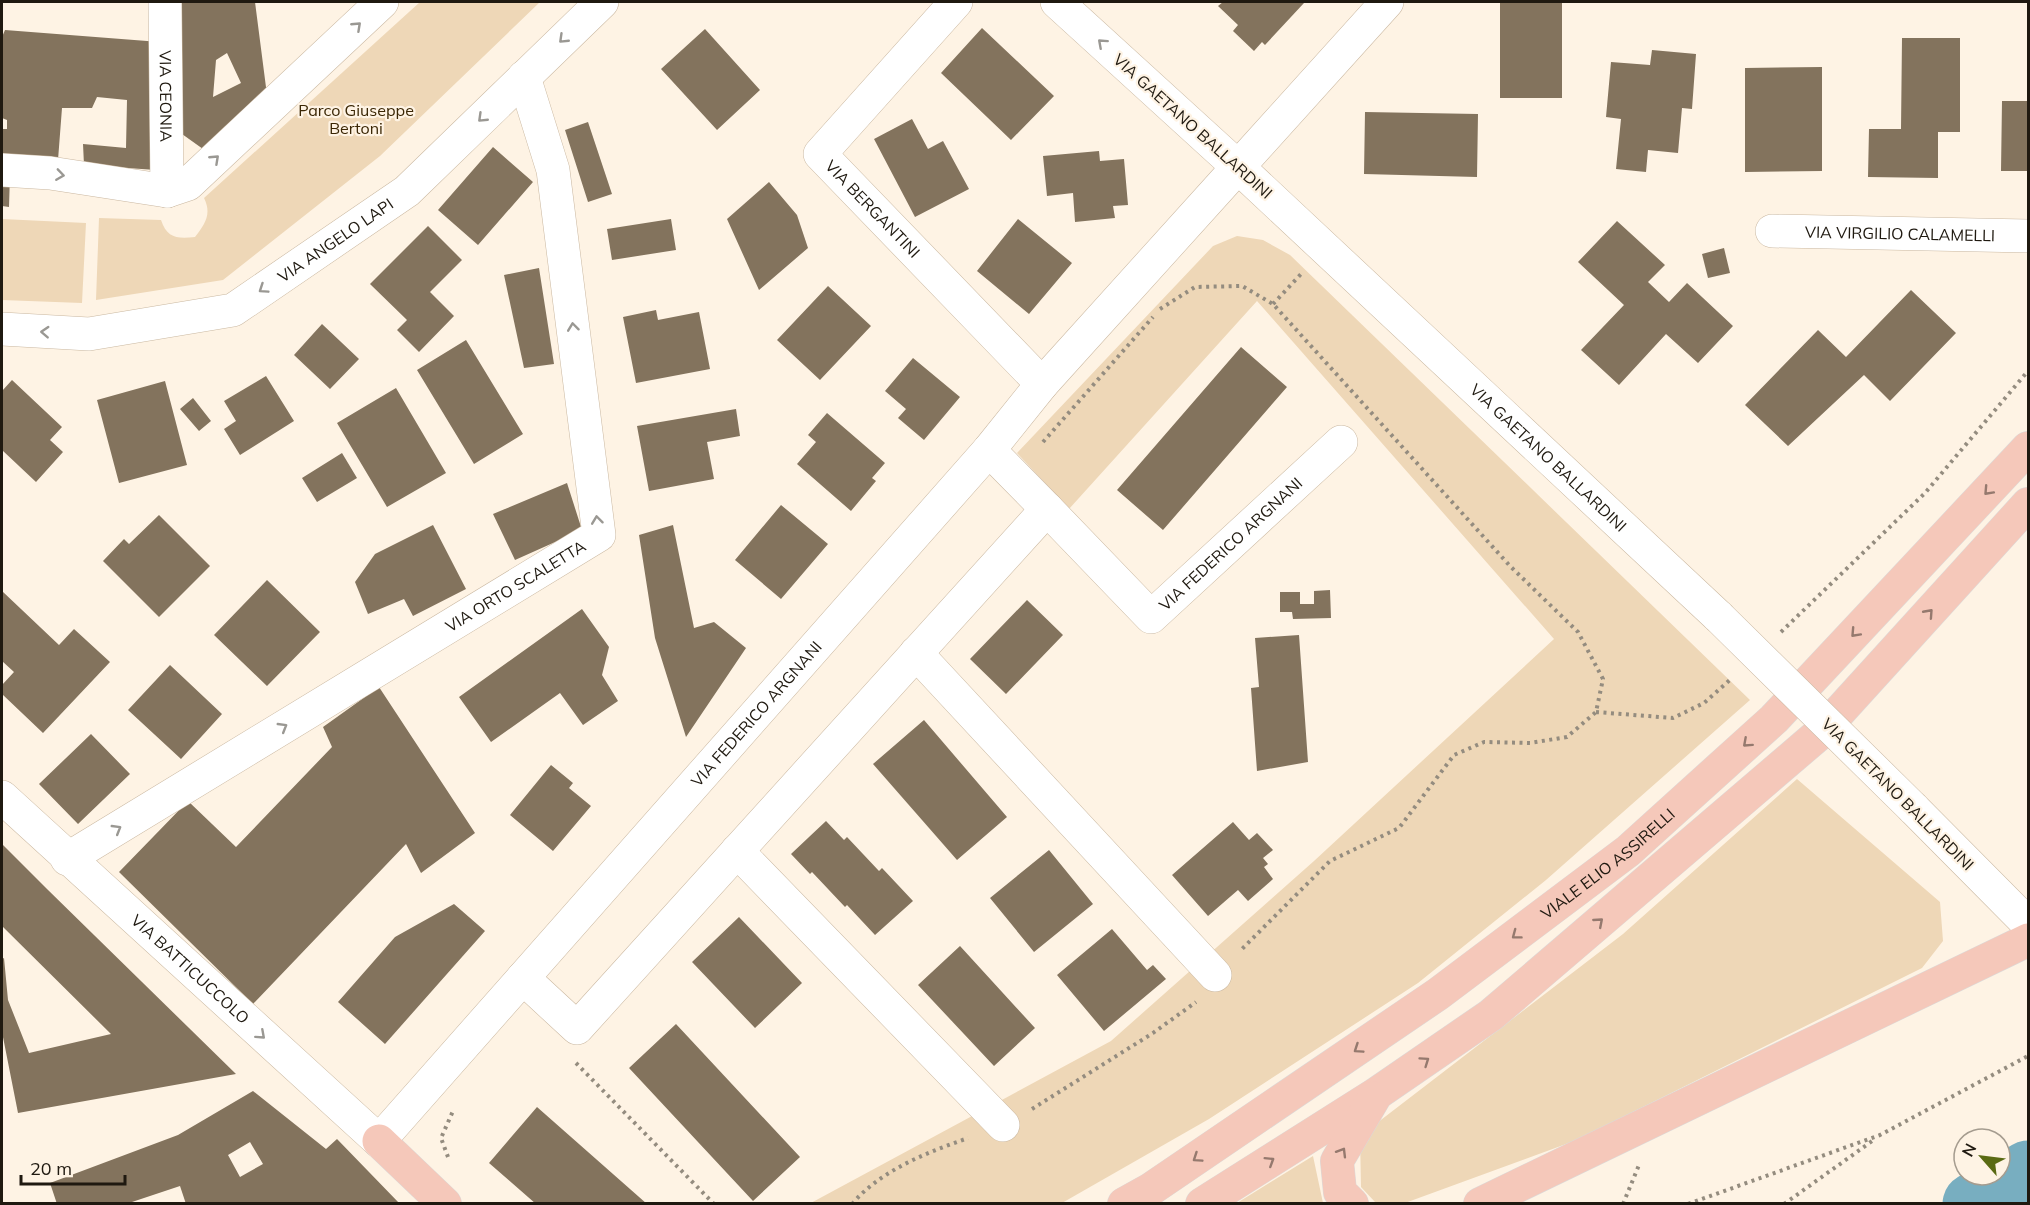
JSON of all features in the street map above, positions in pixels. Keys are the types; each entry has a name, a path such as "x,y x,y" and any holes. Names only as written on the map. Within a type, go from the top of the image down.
{"main road":[{"name":"VIALE ELIO ASSIRELLI","path":"1124,1203 1151,1189 1438,994 1628,851 1774,719 2028,448"},
{"path":"1202,1203 1376,1094 1491,1015 1819,734 2028,504"},
{"path":"1480,1203 2028,940"},
{"path":"1352,1203 1340,1192 1337,1161 1376,1094"},
{"path":"379,1141 445,1203"}],"street":[{"name":"VIA CEONIA","path":"165,2 167,191"},
{"path":"2,170 50,173 167,191 188,184 382,2"},
{"name":"VIA ANGELO LAPI","path":"2,329 89,334 233,310 407,191 602,2"},
{"name":"VIA BERGANTINI","path":"956,2 820,154 1042,384"},
{"name":"VIA GAETANO BALLARDINI","path":"1057,2 1238,167 1719,617 2028,924"},
{"name":"VIA FEDERICO ARGNANI","path":"379,1141 989,450 1042,384 1387,2"},
{"name":"VIA ORTO SCALETTA","path":"67,859 599,535 553,170 524,77"},
{"name":"VIA VIRGILIO CALAMELLI","path":"1772,231 2028,236"},
{"name":"VIA FEDERICO ARGNANI","path":"989,450 1151,617 1341,442"},
{"path":"523,978 578,1028 1047,509"},
{"path":"916,652 1215,975"},
{"name":"VIA BATTICUCCOLO","path":"2,797 67,859 379,1141"},
{"path":"737,851 1003,1125"}],"path":[{"path":"1273,304 1325,248"},
{"path":"852,1203 869,1184 907,1163 1003,1125 1153,1033 1196,1002 1215,975 1330,861 1399,828 1454,755 1484,742 1530,742 1567,737 1596,712 1603,679 1578,632 1510,566 1273,304 1242,286 1195,288 1162,307 1014,475"},
{"path":"1776,636 1925,493 2028,371"},
{"path":"1596,712 1673,718 1704,703 1734,676"},
{"path":"578,1028 575,1062 714,1203"},
{"path":"1784,1203 1880,1135 2028,1056"},
{"path":"449,1161 441,1138 456,1106"},
{"path":"1688,1203 1880,1135"}],"green space":[{"name":"Parco Giuseppe Bertoni","path":"420,2 540,2 380,156 223,280 96,300 99,218 161,220 166,231 174,236 195,237 206,219 207,209 204,198"},
{"path":"2,219 86,223 82,303 2,300"},
{"path":"1237,236 1263,240 1290,255 1750,700 1546,880 1418,983 1209,1119 1062,1203 809,1204 1111,1041 1314,861 1554,639 1257,301 1069,509 1017,453 1213,246"},
{"path":"1797,779 1940,902 1943,941 1922,968 1577,1140 1405,1203 1375,1202 1361,1187 1360,1136 1623,934"},
{"path":"1313,1156 1323,1203 1237,1203"}],"building":[{"path":"179,2 255,2 267,95 203,149 175,129","holes":["227,53 241,83 213,97 216,60"]},
{"path":"1223,2 1304,3 1265,45 1262,42 1254,51 1233,31 1238,25 1218,6"},
{"path":"1500,2 1562,2 1562,98 1500,98"},
{"path":"982,28 1054,96 1011,140 941,73"},
{"path":"705,29 760,90 717,130 661,69"},
{"path":"5,30 160,42 156,170 84,165 83,144 126,148 127,100 97,97 92,108 62,108 58,160 2,157 2,129 7,129 7,120 2,118 2,37"},
{"path":"1902,38 1960,38 1960,132 1938,132 1938,178 1868,177 1869,129 1901,129"},
{"path":"1652,50 1696,54 1692,109 1682,108 1678,153 1648,150 1646,172 1616,169 1621,119 1606,117 1611,62 1650,65"},
{"path":"1822,67 1822,171 1745,172 1745,68"},
{"path":"2002,101 2028,101 2028,171 2001,171"},
{"path":"1365,112 1478,114 1477,177 1364,174"},
{"path":"912,119 928,149 943,141 969,189 915,217 874,139"},
{"path":"588,122 612,194 588,202 565,130"},
{"path":"493,147 533,182 478,245 438,210"},
{"path":"1099,151 1100,161 1124,159 1128,205 1113,206 1115,218 1075,222 1073,193 1047,196 1043,156"},
{"path":"2,173 10,174 9,207 2,206"},
{"path":"769,182 797,215 808,248 759,290 727,219"},
{"path":"671,219 676,250 612,260 607,229"},
{"path":"1018,219 1072,263 1029,314 977,271"},
{"path":"1617,221 1665,265 1648,282 1669,302 1687,283 1733,326 1698,363 1666,334 1619,385 1581,350 1624,305 1578,262"},
{"path":"428,226 462,260 430,292 454,316 419,352 397,330 407,320 370,284"},
{"path":"1724,248 1730,273 1708,278 1702,254"},
{"path":"539,268 554,364 524,368 504,275"},
{"path":"828,286 871,326 820,380 777,340"},
{"path":"1911,290 1956,333 1890,401 1864,375 1788,446 1745,405 1818,330 1846,357"},
{"path":"656,310 658,320 699,312 710,369 636,383 623,317"},
{"path":"322,324 359,359 330,389 294,355"},
{"path":"466,340 523,434 474,464 417,370"},
{"path":"1241,347 1287,387 1163,530 1117,490"},
{"path":"913,358 960,397 924,440 898,418 906,409 885,391"},
{"path":"266,376 294,421 240,455 224,429 236,421 224,401"},
{"path":"12,380 62,427 50,440 63,452 36,482 2,450 2,391"},
{"path":"165,381 187,465 119,483 97,400"},
{"path":"396,388 446,473 387,507 337,423"},
{"path":"193,398 211,421 199,431 180,409"},
{"path":"736,409 740,436 707,442 714,479 649,491 637,426"},
{"path":"827,413 885,463 872,478 876,481 851,511 797,464 816,442 808,435"},
{"path":"342,453 357,478 317,502 302,478"},
{"path":"567,483 582,530 515,560 493,514"},
{"path":"781,505 828,544 781,599 735,560"},
{"path":"159,515 210,566 159,617 103,561 124,539 129,544"},
{"path":"433,525 466,589 413,616 404,599 368,614 355,582 375,554"},
{"path":"673,525 694,628 714,622 746,648 686,737 655,638 639,535"},
{"path":"267,580 320,632 267,686 214,635"},
{"path":"1330,590 1331,618 1293,619 1292,612 1280,612 1280,592 1300,592 1300,604 1314,604 1314,591"},
{"path":"2,591 59,645 74,629 110,662 43,733 2,694 2,685 14,672 2,661"},
{"path":"1027,600 1063,635 1006,694 970,659"},
{"path":"582,609 609,647 602,675 618,701 583,725 560,693 491,742 459,697"},
{"path":"1299,635 1308,762 1257,771 1251,688 1259,687 1255,638"},
{"path":"170,665 222,714 181,759 128,710"},
{"path":"379,687 475,833 421,873 406,844 253,1004 119,872 188,801 236,847 332,747 323,727"},
{"path":"924,720 1007,817 957,860 873,764"},
{"path":"91,734 130,774 78,824 39,784"},
{"path":"551,765 573,783 569,788 591,806 553,851 510,815"},
{"path":"826,821 844,840 847,837 879,871 882,868 913,901 875,935 847,905 845,907 812,872 810,874 791,854"},
{"path":"1233,822 1249,840 1257,833 1273,850 1263,858 1268,864 1264,867 1273,879 1248,901 1238,890 1208,916 1172,875"},
{"path":"2,844 236,1074 18,1113 2,1032 2,959 4,958 8,1000 29,1053 111,1034 2,926"},
{"path":"1049,850 1093,904 1034,952 990,898"},
{"path":"454,904 485,931 385,1044 338,1002 395,937"},
{"path":"739,917 802,983 755,1028 692,962"},
{"path":"1112,929 1147,970 1153,965 1166,979 1104,1031 1057,975"},
{"path":"960,946 1035,1028 994,1066 918,985"},
{"path":"676,1024 800,1157 753,1201 629,1068"},
{"path":"253,1091 326,1149 337,1139 400,1204 186,1204 180,1186 126,1204 57,1204 50,1183 178,1135","holes":["250,1142 263,1164 240,1177 228,1155"]},
{"path":"537,1107 647,1204 536,1204 489,1163"}],"waterway":[{"path":"1974,1204 2028,1172"}]}
